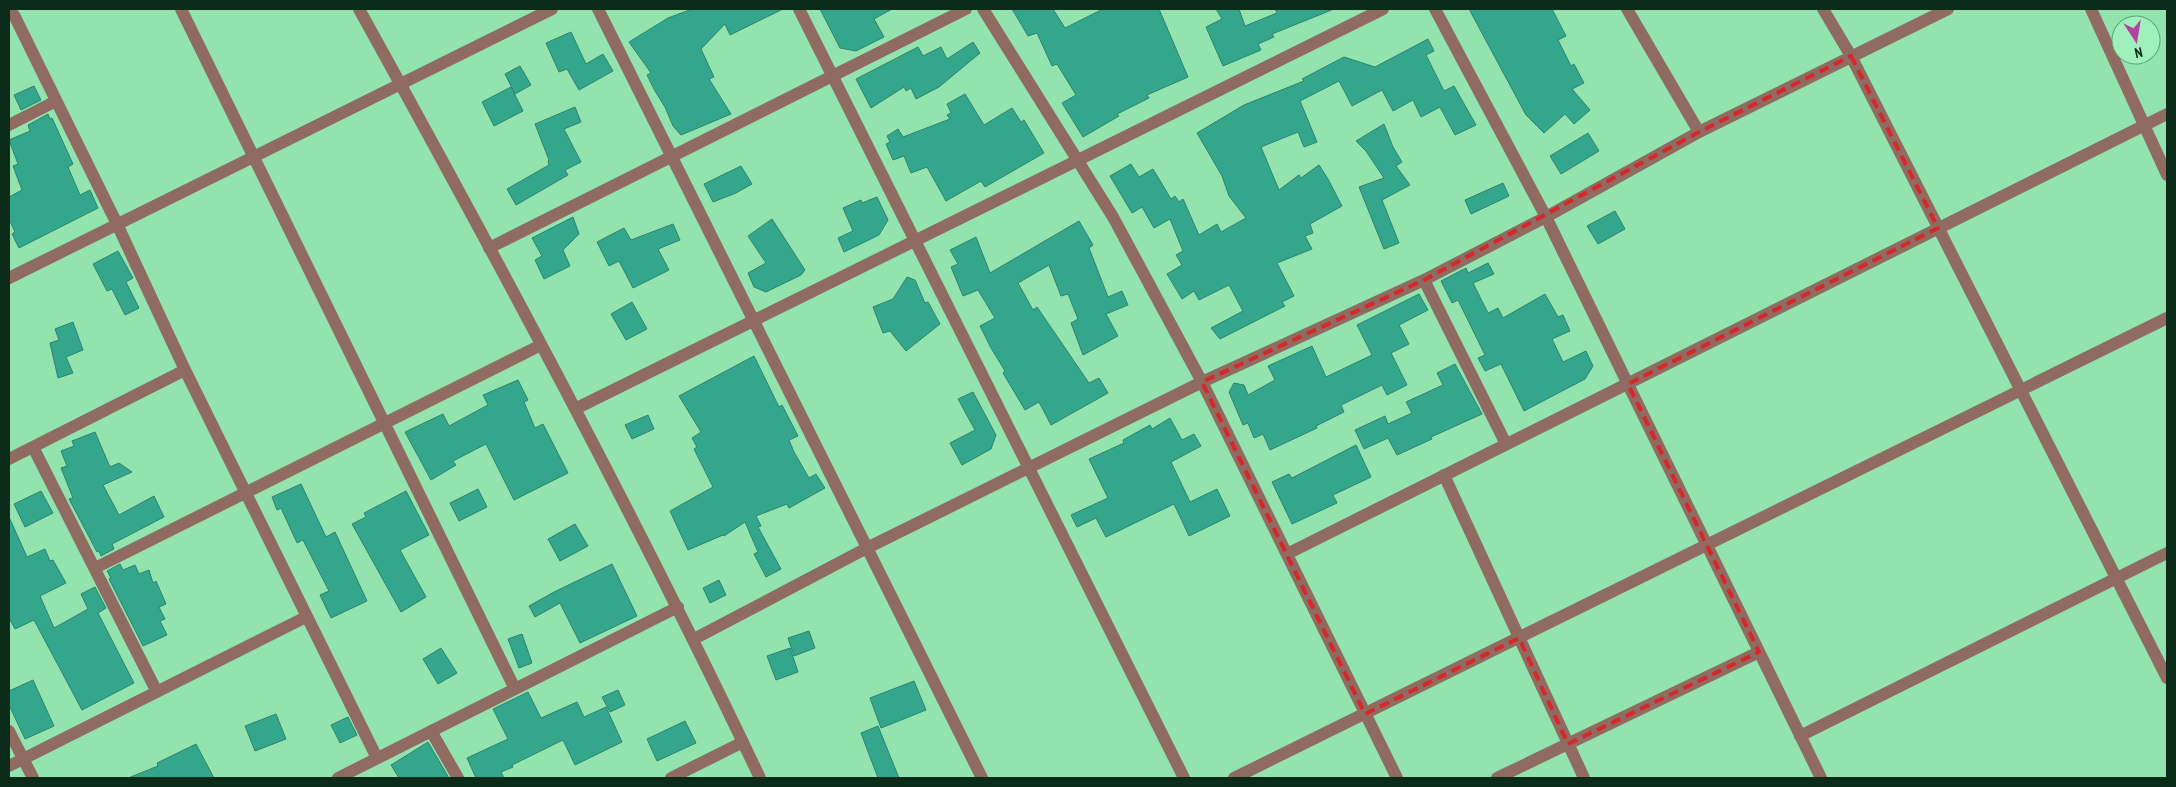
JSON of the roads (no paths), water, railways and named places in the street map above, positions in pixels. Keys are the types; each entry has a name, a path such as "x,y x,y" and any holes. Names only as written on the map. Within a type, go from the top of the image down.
{"street":[{"path":"26,9 11,16 117,224 185,370 377,758"},
{"path":"181,9 516,689"},
{"path":"359,9 575,409 678,607 760,778"},
{"path":"9,278 552,9"},
{"path":"598,9 982,778"},
{"path":"799,9 1184,778"},
{"path":"488,248 966,9"},
{"path":"983,9 1113,217 1202,382 1397,778"},
{"path":"575,409 1383,9"},
{"path":"1435,9 1546,217 1821,778"},
{"path":"1627,9 1699,132"},
{"path":"1823,9 1850,56 2167,678"},
{"path":"694,639 867,548 1202,382 1424,280 1546,217 1699,132 1948,9"},
{"path":"2091,9 2167,175"},
{"path":"9,125 56,101"},
{"path":"1287,554 2167,114"},
{"path":"1424,280 1506,444"},
{"path":"1234,778 2167,318"},
{"path":"95,568 541,345"},
{"path":"9,459 185,370"},
{"path":"33,447 157,692"},
{"path":"1444,475 1584,778"},
{"path":"1800,736 2167,553"},
{"path":"338,778 678,607"},
{"path":"9,766 306,617"},
{"path":"1497,778 1759,652"},
{"path":"9,731 33,778"},
{"path":"431,731 458,778"},
{"path":"671,778 743,742"}]}
